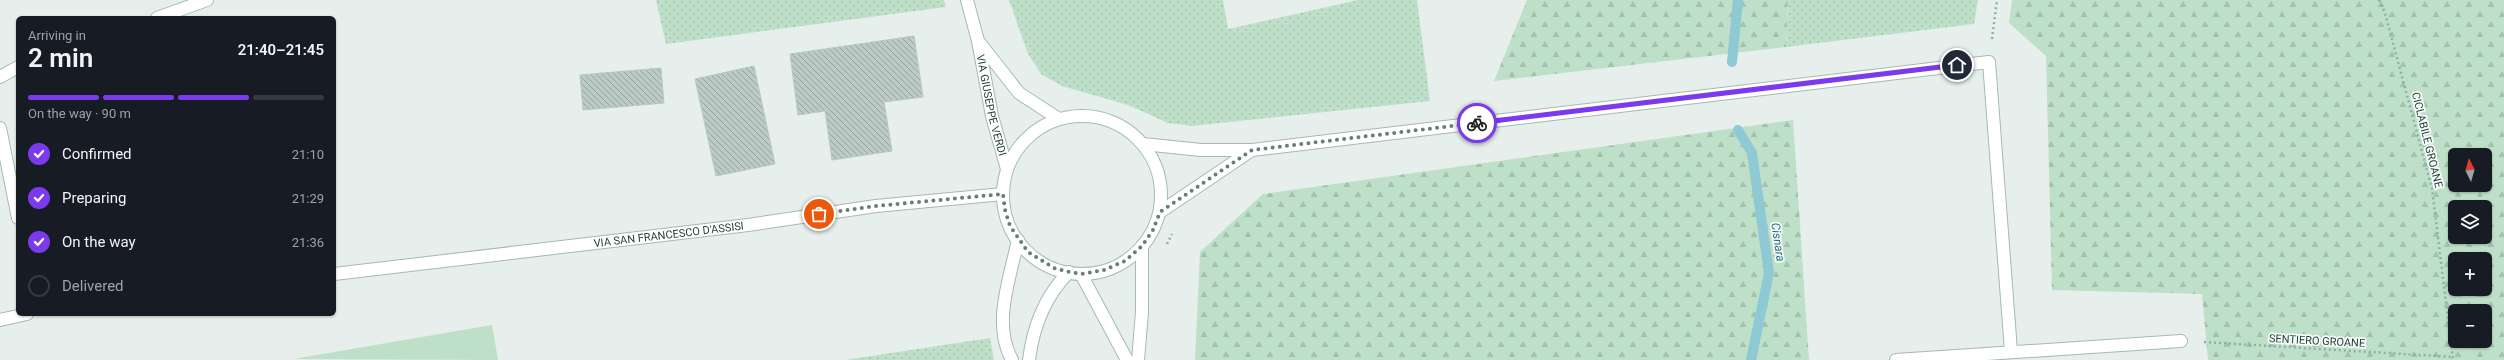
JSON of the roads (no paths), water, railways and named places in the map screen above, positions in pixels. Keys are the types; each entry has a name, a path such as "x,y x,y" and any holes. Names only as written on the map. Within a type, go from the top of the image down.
{"street":[{"path":"163,16 208,0"},
{"name":"VIA GIUSEPPE VERDI","path":"967,0 978,41 992,116 1008,169"},
{"name":"VIA GIUSEPPE VERDI","path":"978,41 1019,93 1059,119"},
{"path":"1143,144 1201,150 1252,150 1989,62 2011,351"},
{"path":"0,77 16,68"},
{"path":"1029,360 1035,328 1046,303 1058,284 1075,273 1114,267 1142,246 1153,230 1160,212 1161,188 1157,170 1143,144 1132,133 1105,119 1089,116 1059,119 1037,130 1019,147 1008,169 1003,194 1006,216 1018,240 1028,252 1041,262 1075,273 1127,360"},
{"path":"0,128 16,208"},
{"path":"1160,212 1252,150"},
{"name":"VIA SAN FRANCESCO D'ASSISI","path":"336,274 741,226 876,206 1003,194"},
{"path":"1012,360 1002,333 1004,308 1018,240"},
{"path":"1138,360 1142,312 1142,246"},
{"path":"0,320 18,316"},
{"path":"1896,360 2011,351 2181,341"}],"waterway":[{"name":"Cisnara","path":"1732,62 1738,0"},
{"name":"Cisnara","path":"1738,130 1752,153 1769,273 1751,360"}]}
